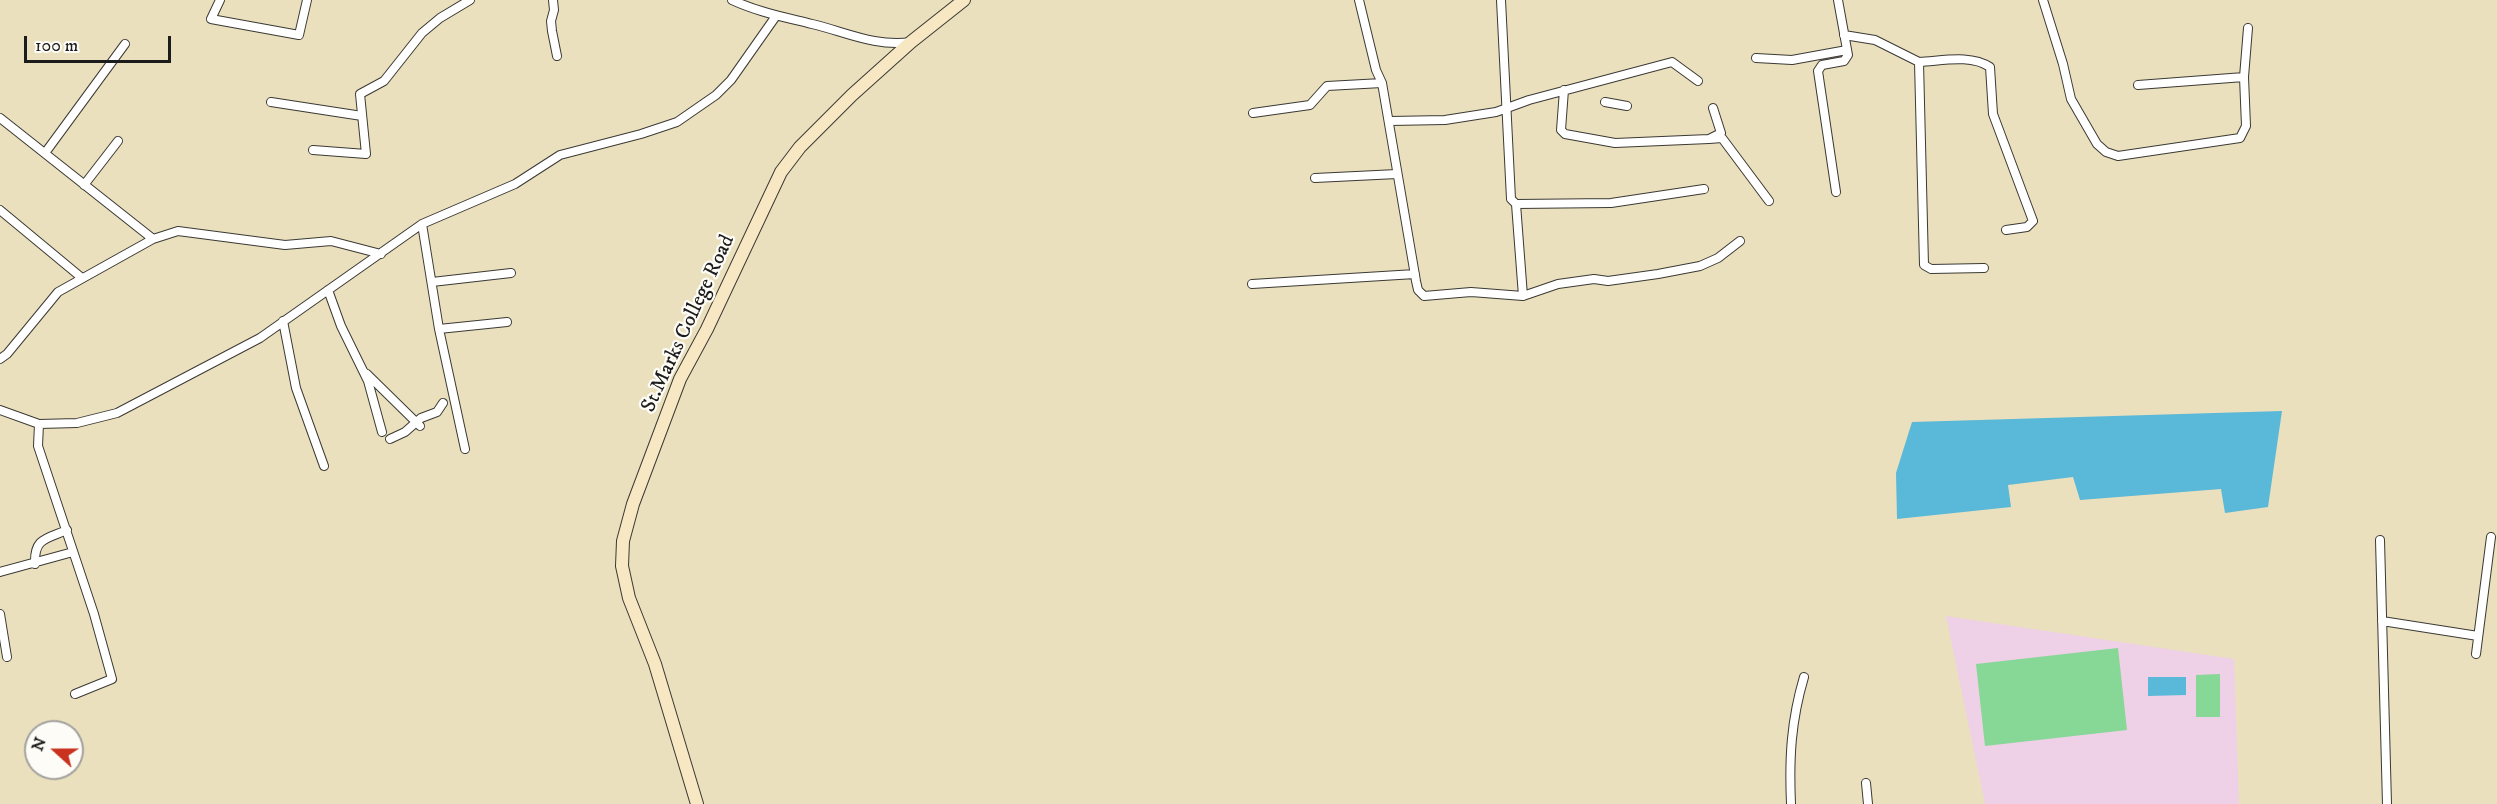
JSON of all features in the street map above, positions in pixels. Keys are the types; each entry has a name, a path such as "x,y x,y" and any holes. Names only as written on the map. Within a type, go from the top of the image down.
{"main road":[{"name":"St.Marks College Road","path":"697,804 655,664 629,598 622,566 623,542 633,504 680,379 707,329 781,172 800,147 852,95 911,42 964,0"}],"street":[{"path":"220,0 211,19 300,35 307,0"},
{"path":"313,150 366,154 360,94 384,81 422,33 440,18 470,0"},
{"path":"553,0 555,10 551,21 557,56"},
{"path":"732,0 776,16 884,44 911,42"},
{"path":"1359,0 1376,70 1382,83 1418,290 1424,296 1472,292 1523,296 1568,283 1594,279 1608,281 1700,266 1718,258 1740,241"},
{"path":"1501,0 1512,199 1516,204 1523,296"},
{"path":"1836,192 1818,71 1822,65 1844,61 1848,55 1838,0"},
{"path":"2043,0 2063,64 2071,99 2097,144 2106,152 2118,156 2240,138 2246,126 2244,77 2248,28"},
{"path":"0,410 39,424 77,423 117,413 260,338 422,224 515,184 560,155 677,122 716,96 731,80 776,16"},
{"path":"1844,35 1875,40 1919,62 1965,59 1982,62 1990,67 1993,114 2033,221 2027,227 2006,230"},
{"path":"45,153 125,44"},
{"path":"1756,58 1792,60 1847,50"},
{"path":"1390,121 1445,120 1496,112 1564,90 1672,62 1698,81"},
{"path":"1919,62 1924,265 1931,269 1984,267"},
{"path":"2138,85 2244,77"},
{"path":"1253,113 1310,105 1327,86 1382,83"},
{"path":"1564,90 1561,130 1565,134 1615,143 1722,138 1769,201"},
{"path":"271,102 362,116"},
{"path":"1605,102 1627,106"},
{"path":"1709,139 1721,133 1713,108"},
{"path":"0,118 153,239"},
{"path":"84,184 118,141"},
{"path":"1315,178 1397,174"},
{"path":"1516,204 1611,203 1704,189"},
{"path":"0,210 82,278"},
{"path":"422,224 439,329 465,449"},
{"path":"0,359 7,354 58,292 153,239 178,231 285,245 331,241 381,254"},
{"path":"432,282 511,273"},
{"path":"1252,284 1415,274"},
{"path":"328,290 341,326 368,381 382,432"},
{"path":"283,321 296,388 324,466"},
{"path":"439,329 507,322"},
{"path":"363,370 417,425"},
{"path":"390,439 417,425 421,418 437,412 443,403"},
{"path":"39,424 38,446 94,614 112,679 75,694"},
{"path":"35,564 34,554 37,544 67,530"},
{"path":"2476,654 2491,537"},
{"path":"2380,540 2387,804"},
{"path":"0,572 73,552"},
{"path":"0,614 7,657"},
{"path":"2382,621 2478,636"},
{"path":"1791,804 1790,745 1796,705 1804,677"},
{"path":"1866,783 1868,804"}],"shaded area":[{"path":"1946,616 2234,659 2239,804 1985,804"}],"green space":[{"path":"2118,648 2127,730 1985,746 1976,664"},
{"path":"2220,674 2220,717 2196,717 2196,675"}],"water":[{"path":"2282,411 2268,507 2225,513 2221,489 2080,500 2073,477 2008,485 2011,507 1897,519 1896,473 1912,422"},
{"path":"2148,677 2186,677 2186,695 2148,696"}]}
